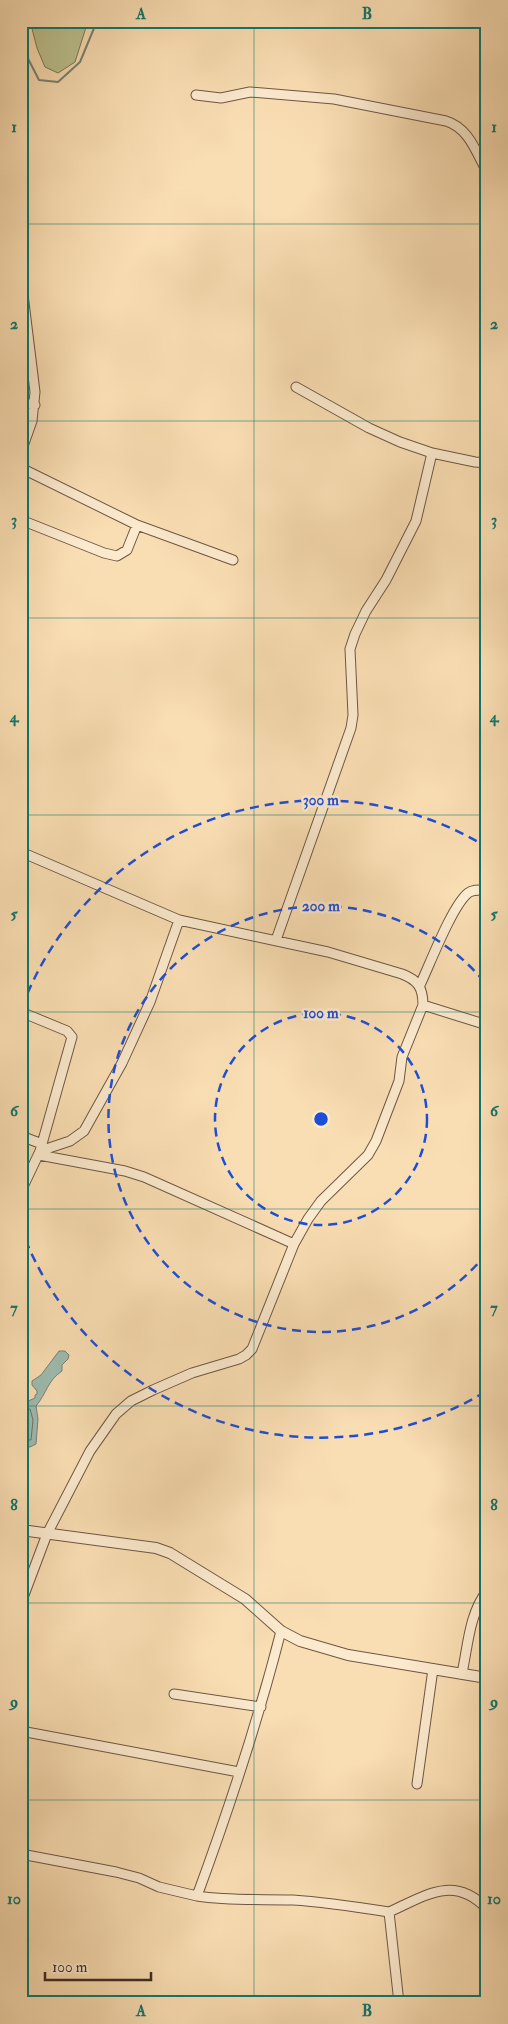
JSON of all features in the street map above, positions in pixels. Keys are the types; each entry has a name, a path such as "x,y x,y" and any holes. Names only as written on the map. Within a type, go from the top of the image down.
{"street":[{"path":"196,95 220,98 250,92 334,98 446,121 456,125 465,132 487,172"},
{"path":"21,278 32,357 35,405 32,421 21,452"},
{"path":"296,387 369,428 400,442 432,453 487,463"},
{"path":"21,403 35,405"},
{"path":"276,940 351,728 354,715 350,649 352,642 366,611 401,552 416,521 432,453"},
{"path":"21,468 137,525 233,560"},
{"path":"21,520 104,553 117,556 127,550 137,525"},
{"path":"21,852 179,920 276,940 377,966 412,978 420,985"},
{"path":"21,1603 47,1534 90,1451 116,1414 131,1401 192,1373 246,1355 252,1349 294,1244 308,1219 322,1200 371,1150 387,1116 399,1081 402,1057 423,1005 420,985 456,907 468,892 487,890"},
{"path":"40,1150 70,1141 84,1131 122,1063 150,1002 179,920"},
{"path":"423,1005 487,1025"},
{"path":"21,1012 67,1031 72,1037 40,1150 21,1191"},
{"path":"21,1136 40,1150 144,1177 294,1244"},
{"path":"21,1530 138,1545 170,1553 245,1599 281,1631 315,1646 348,1655 487,1678"},
{"path":"462,1673 475,1611 479,1600 487,1591"},
{"path":"197,1896 222,1828 261,1707 281,1631"},
{"path":"417,1784 433,1669"},
{"path":"174,1694 261,1707"},
{"path":"21,1731 240,1772"},
{"path":"21,1854 116,1872 197,1896 240,1900 294,1900 389,1912 438,1891 450,1889 464,1892 487,1908"},
{"path":"389,1912 399,2003"}],"green space":[{"path":"30,21 88,21 75,62 58,73 45,67 37,48"}],"water":[{"path":"59,1351 65,1351 69,1355 62,1365 62,1371 50,1383 36,1406 38,1419 36,1444 30,1447 21,1445 21,1408 26,1402 35,1398 37,1391 32,1385 32,1381 41,1375"}],"waterway":[{"path":"21,45 39,80 58,82 80,62 97,21"}]}
